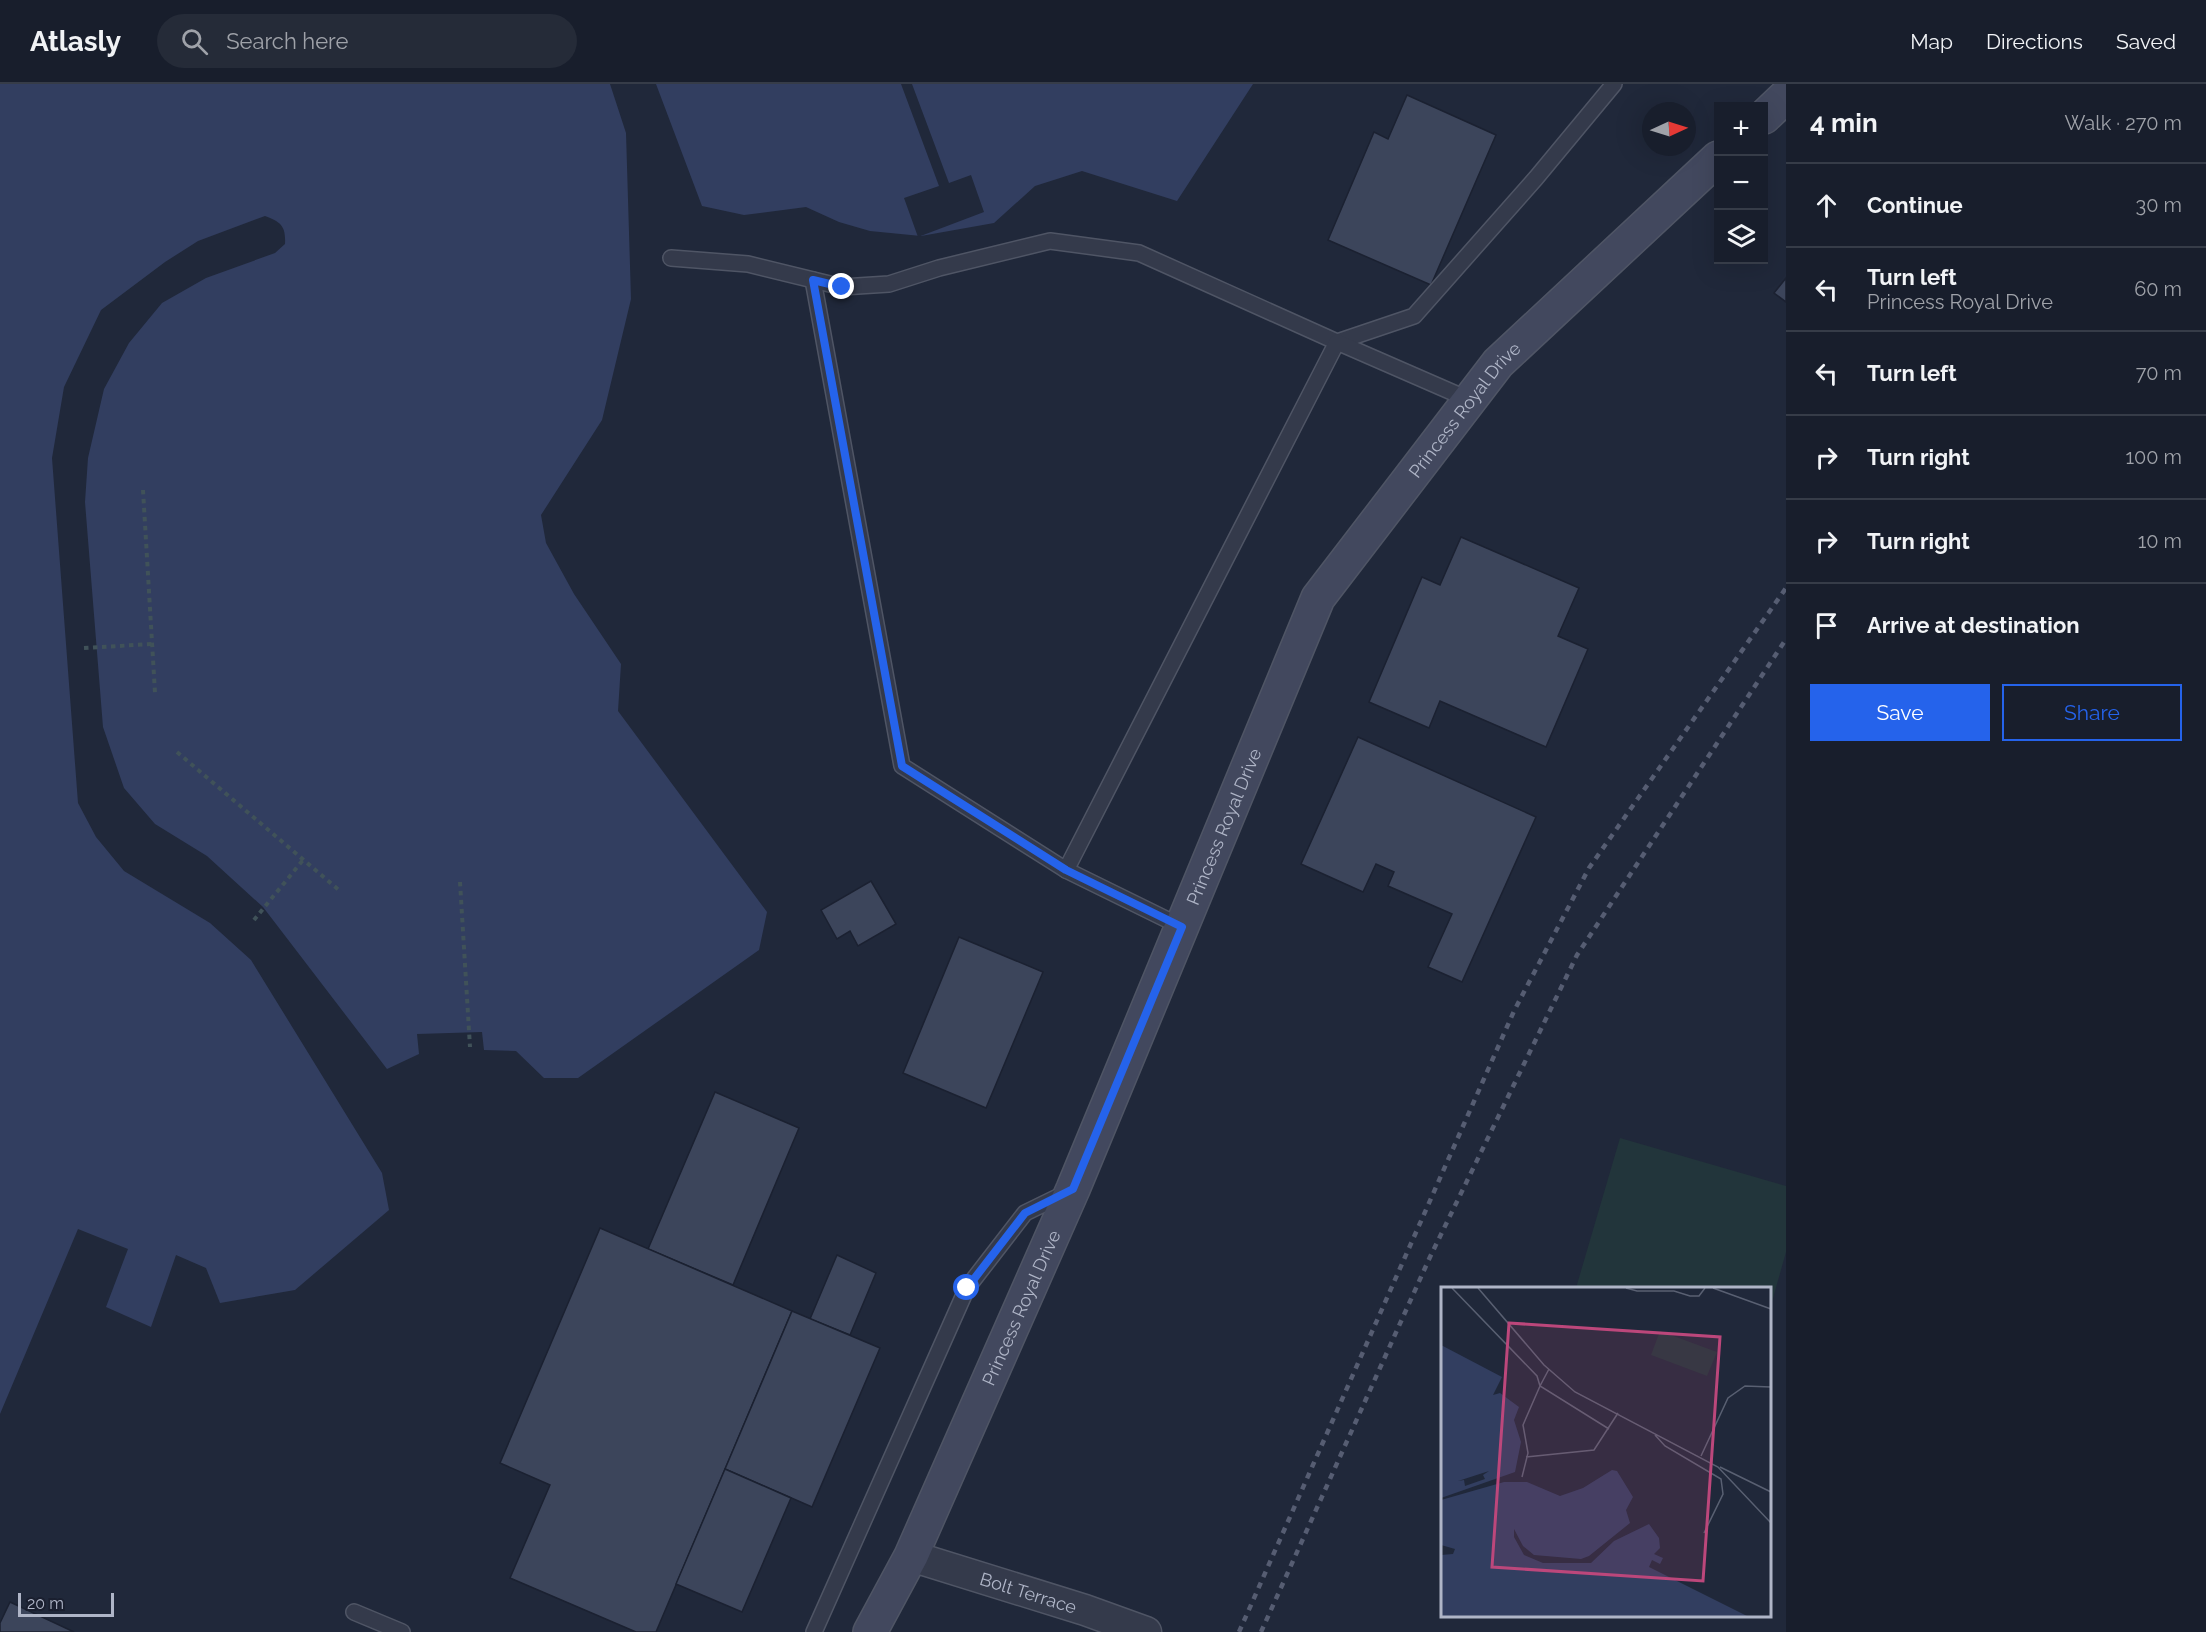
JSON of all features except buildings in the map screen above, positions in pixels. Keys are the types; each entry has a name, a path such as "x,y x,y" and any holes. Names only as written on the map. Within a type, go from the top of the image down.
{"main road":[{"path":"1768,113 1786,96"},
{"name":"Princess Royal Drive","path":"870,1632 911,1556 1073,1189 1318,598 1498,363 1714,163"}],"street":[{"name":"Bolt Terrace","path":"911,1556 1085,1610 1146,1632"}],"lane":[{"path":"1066,870 1337,342 1414,316 1536,178 1614,84"},
{"path":"671,258 748,264 842,287 889,284 939,268 1050,241 1139,253 1470,400"},
{"path":"813,280 902,766 1066,870 1182,927"},
{"path":"814,1632 967,1288 1025,1213 1073,1189"},
{"path":"354,1612 402,1632"}],"path":[{"path":"142,489 155,693"},
{"path":"84,648 152,644"},
{"path":"177,752 340,891"},
{"path":"254,920 303,860"},
{"path":"460,882 470,1047"}],"shaded area":[{"path":"1620,1138 1786,1186 1786,1252 1771,1305 1771,1287 1576,1287"}],"water":[{"path":"0,84 610,84 626,133 631,299 602,420 541,515 546,543 574,594 621,664 618,711 767,912 759,950 578,1078 544,1078 516,1051 484,1050 482,1032 417,1034 419,1054 387,1069 263,907 207,856 155,824 124,788 103,727 85,502 88,458 104,389 129,343 162,303 206,278 275,253 285,244 285,233 279,223 265,216 198,241 165,262 101,310 64,387 52,458 78,803 96,837 124,871 210,923 251,960 382,1173 389,1210 295,1290 220,1303 206,1268 176,1255 151,1327 106,1307 128,1249 78,1229 0,1414"},
{"path":"656,84 1253,84 1177,201 1082,171 1035,186 994,223 921,236 870,231 839,222 806,207 744,215 702,206"}],"pier":[{"path":"901,84 912,84 949,183 971,175 984,212 918,237 904,198 939,186"}],"railway":[{"path":"1239,1632 1514,1011 1589,868 1786,588"},
{"path":"1261,1632 1430,1257 1577,955 1786,639"}],"route":[{"path":"842,287 813,280 902,766 1066,870 1182,927 1073,1189 1025,1213 967,1288"}]}
